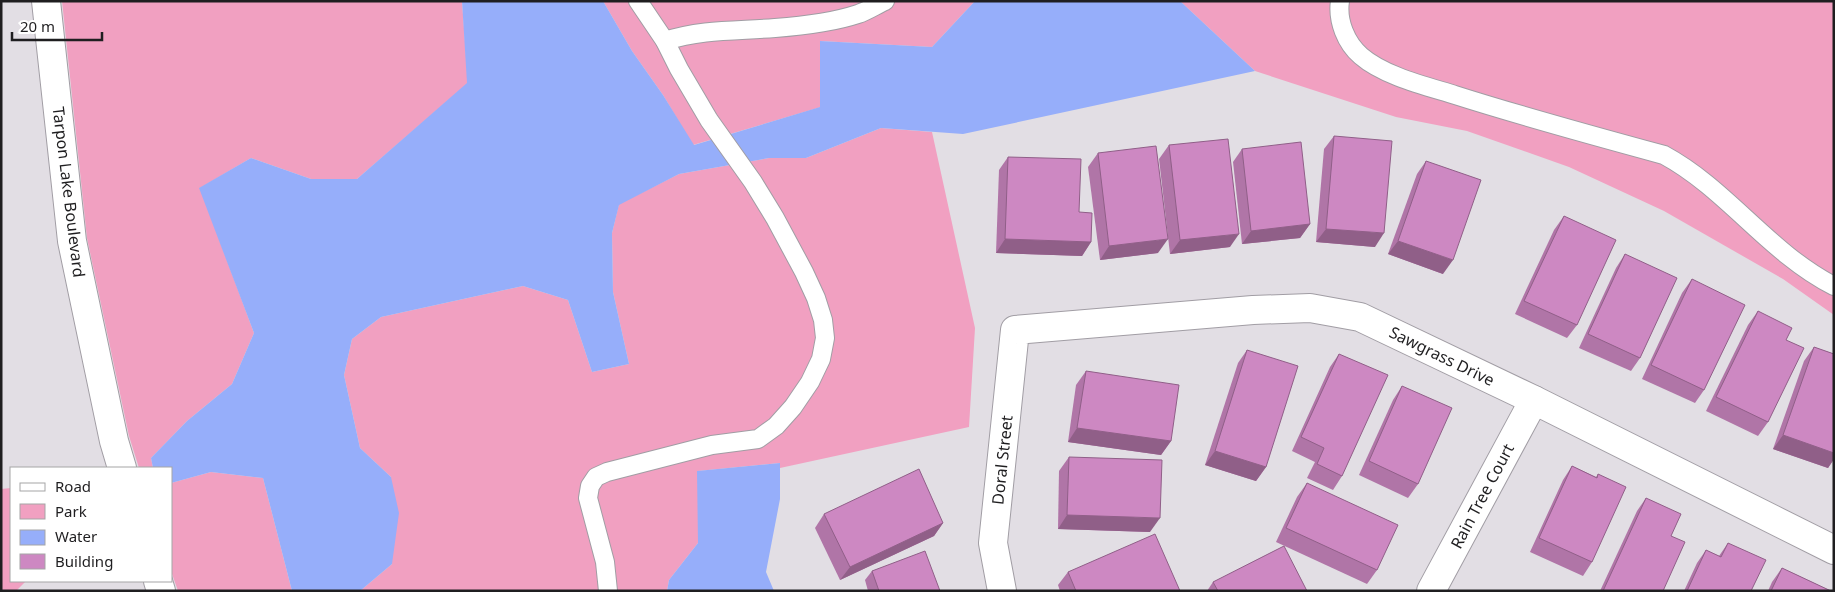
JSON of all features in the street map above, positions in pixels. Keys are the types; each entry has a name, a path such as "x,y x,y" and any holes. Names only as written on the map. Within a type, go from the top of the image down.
{"street":[{"name":"Tarpon Lake Boulevard","path":"46,1 72,241 114,440 122,467"},
{"name":"Sawgrass Drive","path":"1015,330 1253,310 1310,308 1360,317 1534,400 1834,550"},
{"name":"Doral Street","path":"1002,591 993,543 1015,330"},
{"name":"Rain Tree Court","path":"1431,591 1534,400"}],"lane":[{"path":"608,591 605,562 588,498 590,486 596,477 607,472 712,445 758,439 776,426 793,407 810,382 821,359 826,338 816,298 804,272 752,182 709,120 665,41 638,1"},
{"path":"665,41 687,34 818,23 858,14 886,1"},
{"path":"1340,1 1341,20 1347,40 1361,56 1405,80 1508,112 1664,155 1684,166 1703,181 1797,264 1834,286"}],"green space":[{"path":"62,1 462,1 468,83 357,179 311,179 251,158 200,188 254,333 232,384 187,421 151,458 153,467 139,467 129,436 87,238"},
{"path":"603,1 975,1 932,47 820,41 821,107 693,145 663,95 632,51"},
{"path":"1180,1 1834,1 1834,315 1783,279 1664,211 1569,167 1467,131 1396,117 1255,71"},
{"path":"881,128 932,132 975,328 969,427 780,468 780,463 698,471 698,543 669,580 667,591 360,591 392,564 391,477 360,448 344,375 352,339 381,317 523,286 568,300 592,372 629,364 613,292 612,233 619,204 679,174 769,158 806,158"},
{"path":"211,472 263,478 292,591 178,591 172,574 172,483"},
{"path":"10,488 10,582 25,582 16,591 1,591 1,489"}],"water":[{"path":"462,1 603,1 632,51 663,95 694,145 820,107 820,41 932,47 975,1 1180,1 1255,71 963,134 881,128 806,158 769,158 679,174 619,205 612,233 613,292 629,364 592,372 568,300 523,286 381,317 352,339 344,375 360,448 391,477 399,513 392,564 360,591 292,591 263,478 211,472 172,483 172,467 153,467 151,458 187,421 232,384 254,333 199,188 251,158 311,179 357,179 467,83"},
{"path":"780,463 780,499 766,572 774,591 667,591 669,580 698,543 697,471"}],"building":[{"path":"1334,136 1392,141 1384,233 1326,229"},
{"path":"1228,139 1239,234 1180,240 1169,145"},
{"path":"1301,142 1310,224 1251,231 1242,149"},
{"path":"1156,146 1168,239 1109,246 1098,153"},
{"path":"1008,157 1081,159 1079,212 1092,213 1091,242 1005,239"},
{"path":"1426,161 1481,180 1453,260 1398,241"},
{"path":"1564,216 1616,240 1577,325 1524,301"},
{"path":"1625,254 1677,278 1640,358 1588,334"},
{"path":"1692,279 1745,305 1704,390 1651,365"},
{"path":"1758,311 1792,328 1786,340 1804,348 1768,422 1716,397"},
{"path":"1814,347 1834,354 1834,453 1783,435"},
{"path":"1247,350 1298,366 1266,467 1215,451"},
{"path":"1339,354 1388,375 1342,476 1317,464 1324,448 1301,437"},
{"path":"1086,371 1179,385 1171,441 1077,428"},
{"path":"1402,386 1452,408 1418,484 1369,461"},
{"path":"1069,457 1162,460 1160,518 1067,515"},
{"path":"1572,466 1597,478 1598,474 1626,487 1592,562 1539,538"},
{"path":"919,469 943,523 850,567 824,514"},
{"path":"1307,483 1398,525 1377,570 1286,528"},
{"path":"1646,498 1681,514 1671,536 1685,542 1663,591 1603,591"},
{"path":"1155,534 1180,591 1076,591 1068,572"},
{"path":"1728,543 1766,560 1751,591 1687,591 1706,550 1721,557"},
{"path":"1284,546 1307,591 1218,591 1213,582"},
{"path":"925,551 940,591 879,591 872,571"},
{"path":"1782,568 1831,591 1771,591"}]}
